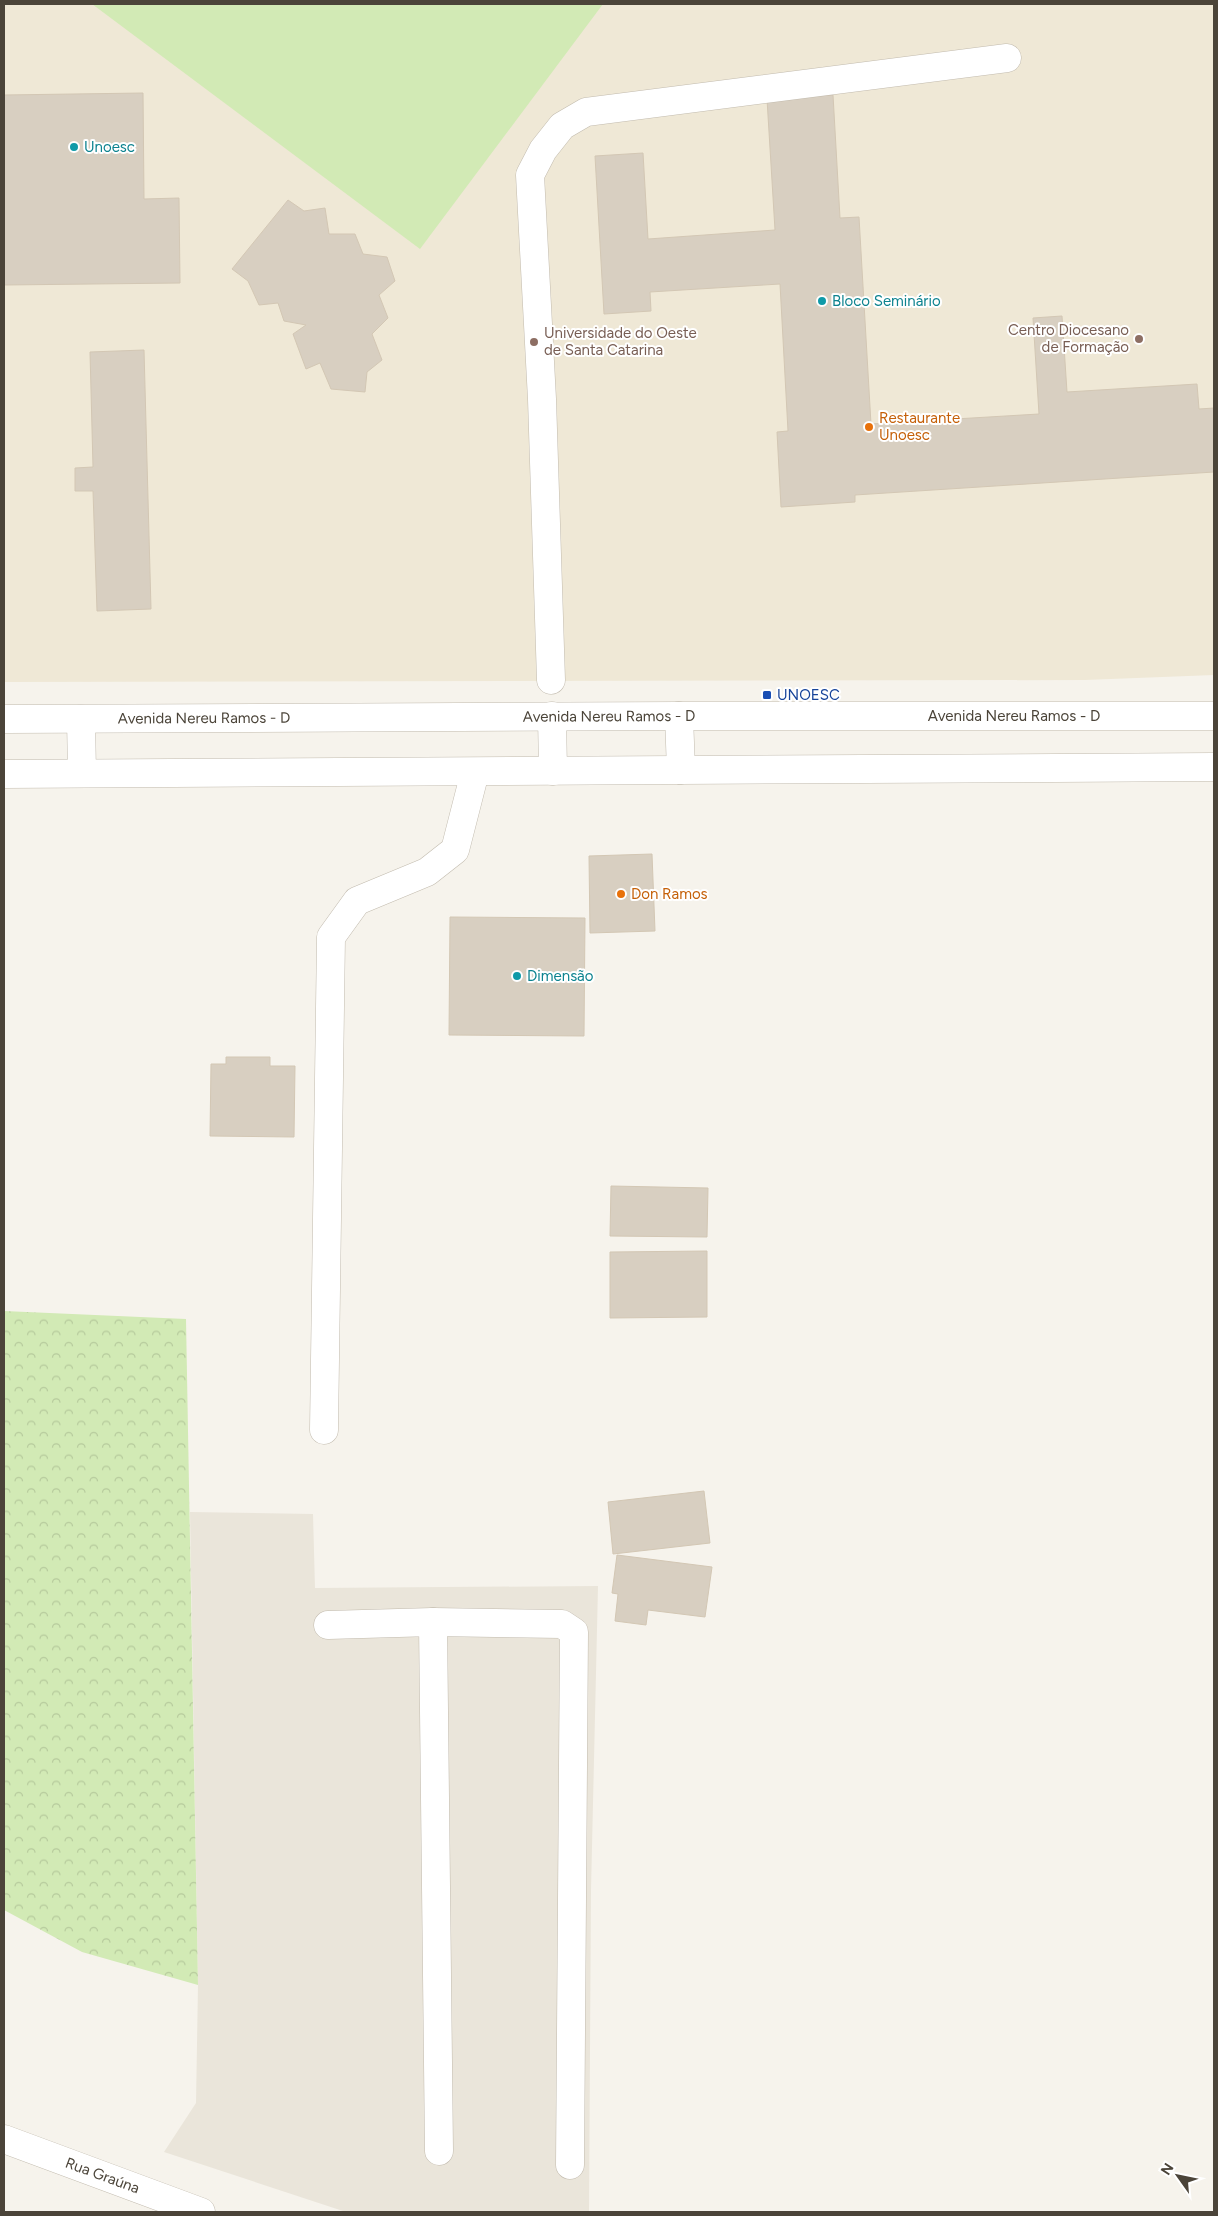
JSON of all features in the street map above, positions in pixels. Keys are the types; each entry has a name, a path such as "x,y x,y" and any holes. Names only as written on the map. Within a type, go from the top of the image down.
{"street":[{"path":"551,680 542,399 530,175 543,150 562,126 586,112 1007,58"},
{"path":"552,716 554,771"},
{"name":"Avenida Nereu Ramos - D","path":"4,719 552,716 1214,716"},
{"path":"679,716 680,770"},
{"path":"81,719 82,773"},
{"path":"4,774 1214,767"},
{"path":"324,1430 331,937 357,902 427,872 455,850 475,772"},
{"path":"433,1622 440,2152"},
{"path":"328,1625 433,1622 562,1624 574,1632 570,2165"},
{"name":"Rua Graúna","path":"4,2140 202,2212"}],"shaded area":[{"name":"Universidade do Oeste de Santa Catarina","path":"4,4 1214,4 1214,675 1085,680 4,682"},
{"path":"190,1512 313,1514 315,1588 598,1586 591,1890 589,2212 346,2212 164,2152 196,2103 198,1985"}],"green space":[{"path":"92,4 603,4 420,249"},
{"path":"4,1311 186,1319 198,1985 82,1952 4,1910"}],"building":[{"name":"Unoesc","path":"143,93 144,199 179,198 180,283 4,285 4,95"},
{"name":"Bloco Seminário","path":"833,95 840,218 859,217 871,424 1039,414 1033,318 1062,316 1067,392 1197,384 1199,409 1214,408 1214,472 855,495 855,502 781,507 777,432 788,431 780,284 650,292 651,311 604,314 595,156 643,153 648,239 775,230 767,99"},
{"path":"288,200 304,211 325,208 329,234 355,234 363,254 387,257 395,281 379,295 388,318 372,334 382,360 367,372 365,392 331,389 320,363 306,369 293,334 306,325 284,321 278,303 259,305 248,281 232,269"},
{"path":"144,350 151,609 97,611 93,491 75,491 75,468 93,467 90,352"},
{"name":"Don Ramos","path":"652,854 655,931 590,933 589,856"},
{"name":"Dimensão","path":"450,917 585,918 584,1036 449,1035"},
{"path":"226,1057 270,1057 270,1066 295,1066 294,1137 210,1136 211,1064 226,1064"},
{"path":"611,1186 708,1188 707,1237 610,1236"},
{"path":"707,1251 707,1317 610,1318 610,1252"},
{"path":"704,1491 710,1543 613,1554 608,1502"},
{"path":"617,1555 712,1567 705,1617 648,1610 646,1625 615,1621 618,1594 612,1593"}],"place":[{"name":"Unoesc","path":"74,147"},
{"name":"Bloco Seminário","path":"822,301"},
{"name":"Centro Diocesano de Formação","path":"1139,339"},
{"name":"Universidade do Oeste de Santa Catarina","path":"534,342"},
{"name":"Restaurante Unoesc","path":"869,427"},
{"name":"UNOESC","path":"767,695"},
{"name":"Don Ramos","path":"621,894"},
{"name":"Dimensão","path":"517,976"}]}
